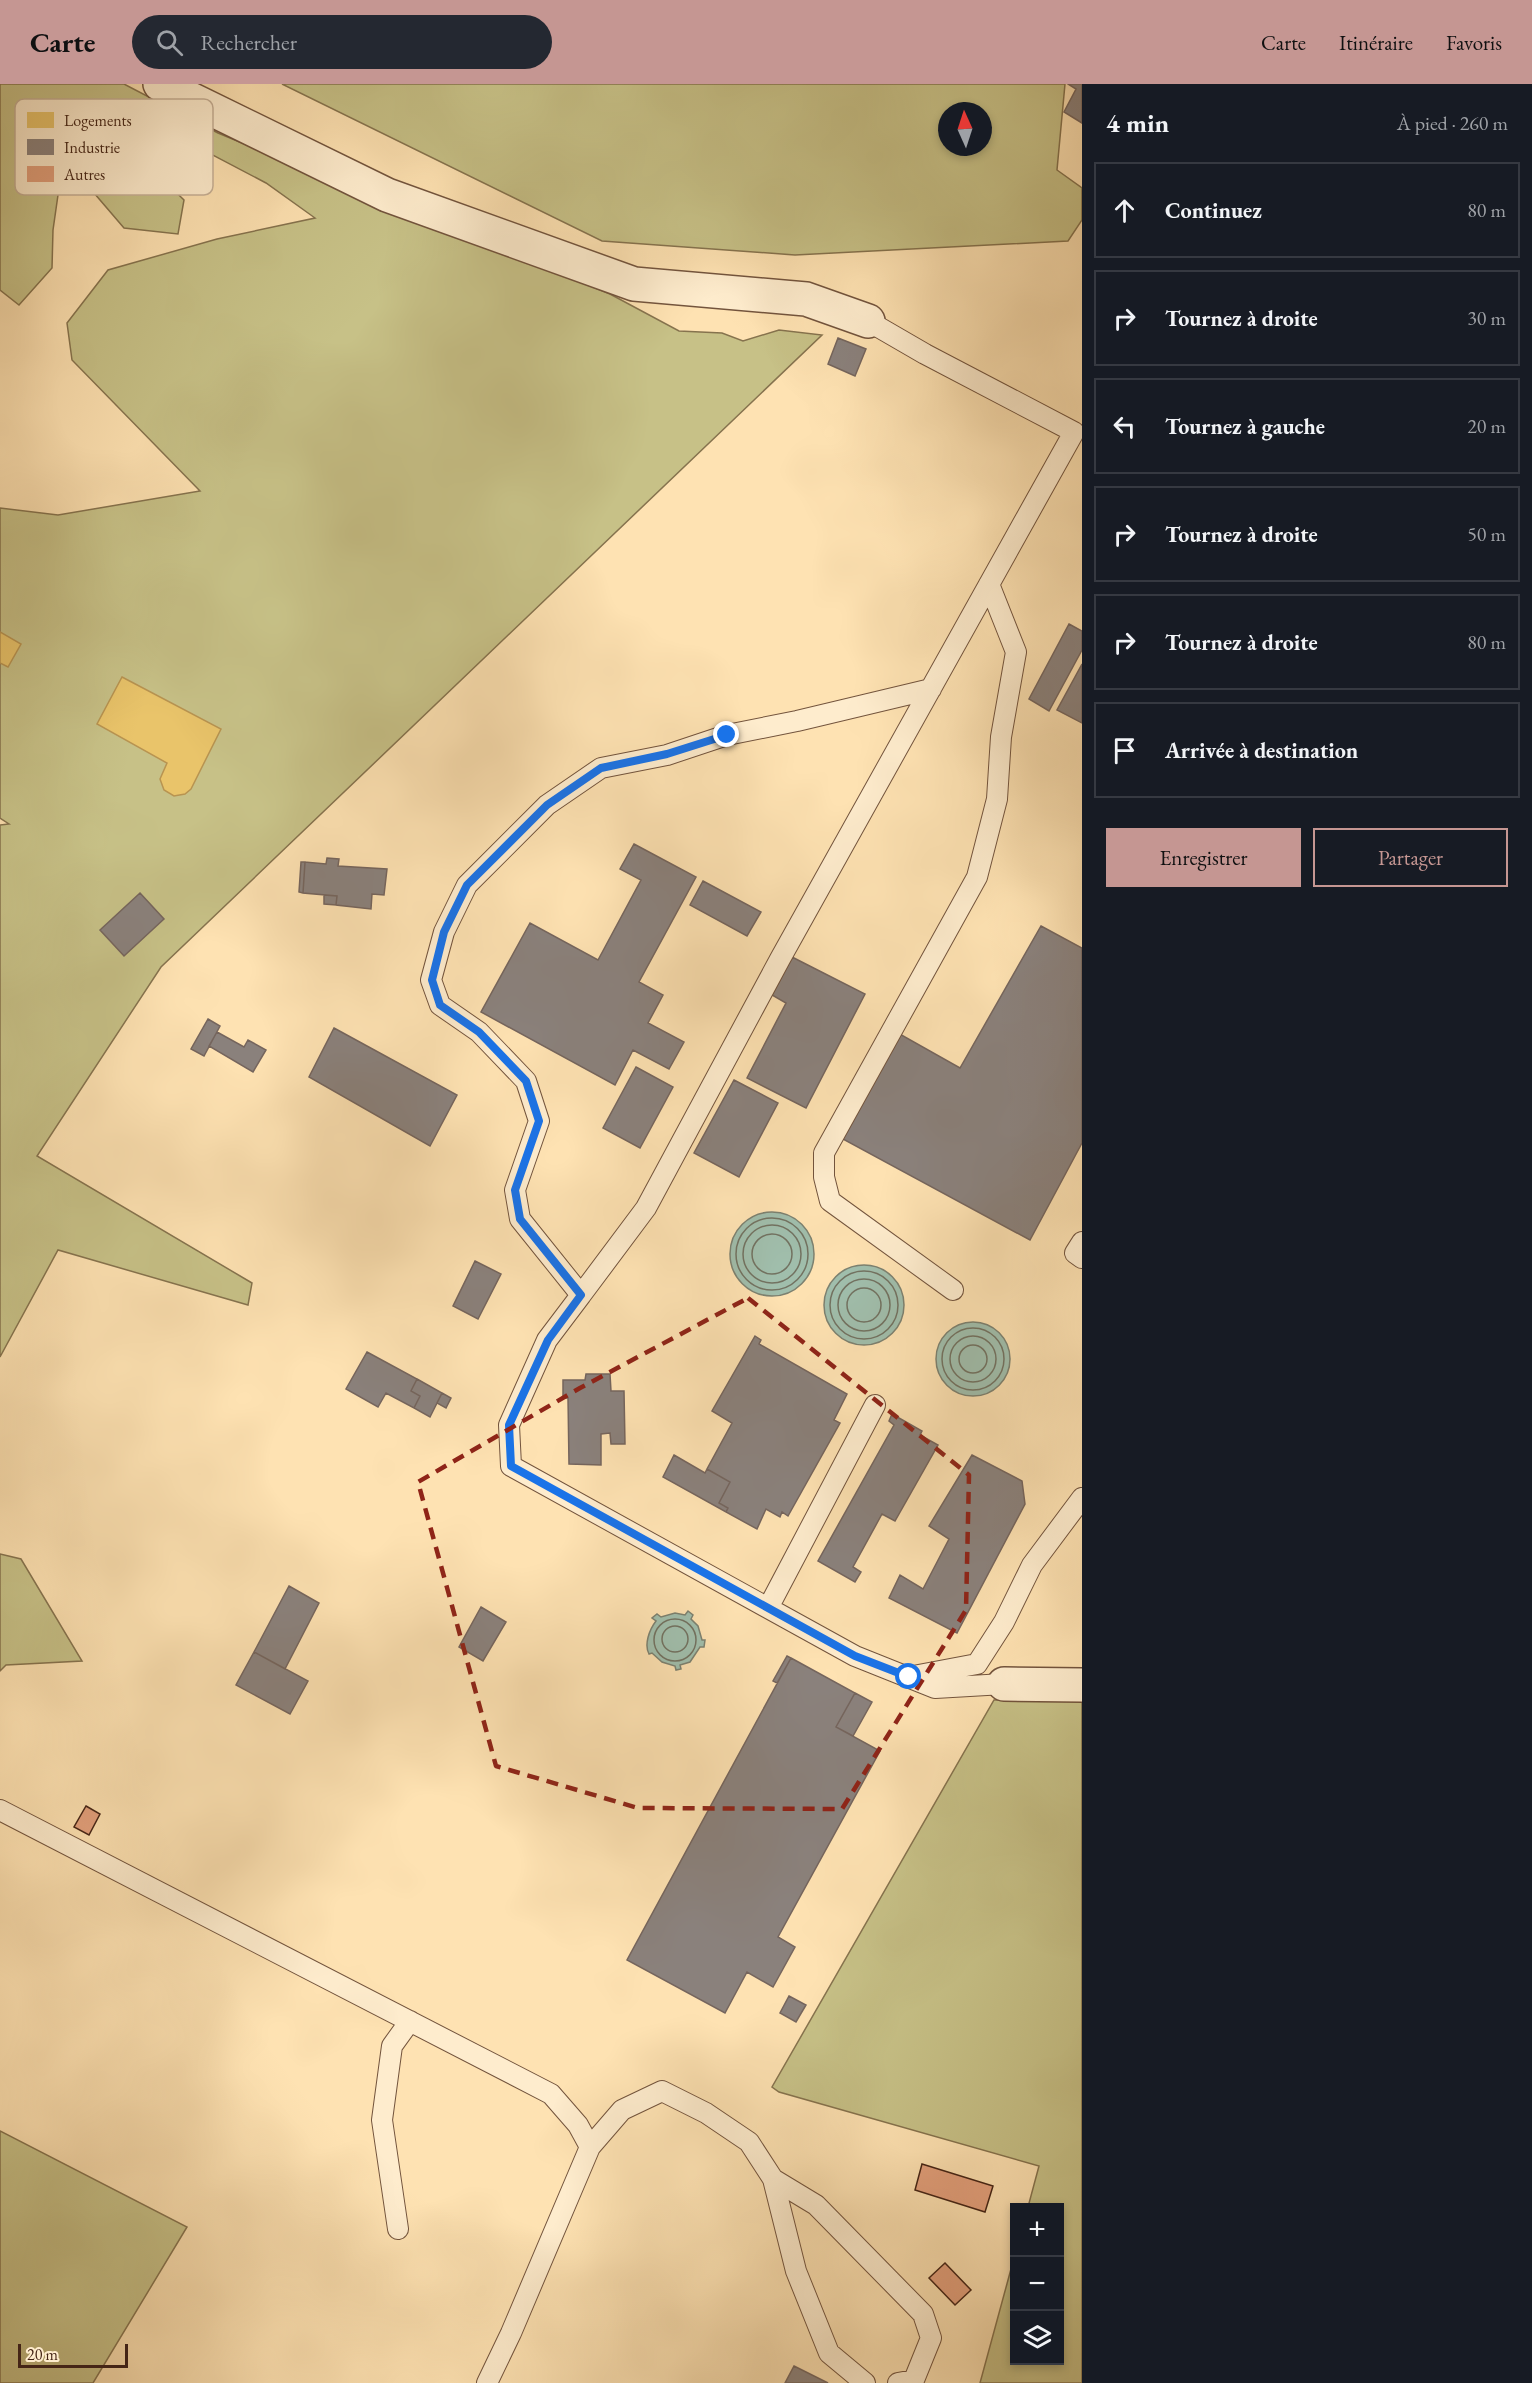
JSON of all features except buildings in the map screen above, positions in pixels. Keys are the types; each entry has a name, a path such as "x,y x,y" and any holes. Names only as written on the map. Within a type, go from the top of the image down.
{"street":[{"path":"160,84 191,99"},
{"path":"213,110 387,195 634,284 806,299 868,321"},
{"path":"1004,1684 1082,1685"}],"lane":[{"path":"868,321 925,354 1078,434 989,584 780,959 646,1208 548,1340 509,1425 511,1466 855,1656 935,1688 1004,1684"},
{"path":"953,1290 830,1201 824,1177 824,1153 977,877 997,799 1001,737 1016,652 989,584"},
{"path":"581,1295 520,1219 515,1190 539,1121 526,1081 479,1032 440,1005 432,980 444,932 467,885 547,805 601,768 667,754 727,735 931,689"},
{"path":"1082,1242 1075,1253 1082,1258"},
{"path":"768,1608 875,1406"},
{"path":"909,1677 977,1664 1004,1622 1032,1564 1082,1498"},
{"path":"0,1810 551,2094 578,2125 590,2147"},
{"path":"399,2229 382,2120 392,2046 410,2021"},
{"path":"487,2383 511,2333 590,2147 622,2110 662,2091 706,2113 749,2142 773,2179 796,2271 829,2353 865,2383"},
{"path":"773,2179 816,2205 923,2314 932,2338 914,2380 898,2383"}],"highlighted area":[{"path":"748,1298 969,1475 966,1610 842,1809 638,1808 496,1766 418,1482 580,1388"}],"shaded area":[{"path":"0,84 124,84 153,99 15,99 15,195 58,195 53,230 52,268 19,305 0,290"},
{"path":"282,84 1065,84 1057,170 1082,188 1082,220 1068,241 795,255 602,241"},
{"path":"213,130 610,294 679,331 722,333 743,341 779,330 822,335 161,967 37,1156 252,1283 248,1305 58,1250 0,1357 0,825 9,824 0,818 0,508 58,515 200,491 72,360 67,323 108,270 217,239 315,218 266,183 213,155"},
{"path":"96,195 179,195 184,200 178,234 124,228"},
{"path":"0,1554 21,1559 82,1661 6,1665 0,1671"},
{"path":"1082,1697 1082,2383 980,2383 1010,2273 1010,2365 1064,2365 1064,2203 1029,2203 1039,2166 779,2092 772,2087 994,1700"},
{"path":"0,2131 187,2227 93,2383 0,2383"}],"water":[{"path":"764,1212 780,1212 796,1219 807,1230 814,1246 811,1270 802,1284 780,1296 764,1296 748,1289 737,1278 730,1262 730,1246 737,1230 748,1219"},
{"path":"864,1265 879,1268 892,1277 901,1290 904,1305 901,1320 892,1333 879,1342 864,1345 849,1342 836,1333 827,1320 824,1305 827,1290 836,1277 849,1268"},
{"path":"973,1322 987,1325 999,1333 1007,1345 1010,1359 1007,1373 999,1385 987,1393 973,1396 959,1393 947,1385 939,1373 936,1359 939,1345 947,1333 959,1325"},
{"path":"688,1611 693,1615 691,1619 698,1626 702,1640 705,1640 704,1647 700,1647 690,1662 680,1665 681,1669 676,1670 675,1666 662,1662 652,1653 649,1654 648,1638 656,1621 652,1618 657,1614 661,1617 675,1613 685,1615"}],"route":[{"path":"727,735 667,754 601,768 547,805 467,885 444,932 432,980 440,1005 479,1032 526,1081 539,1121 515,1190 520,1219 581,1295 548,1340 509,1425 511,1466 855,1656 909,1677"}]}
